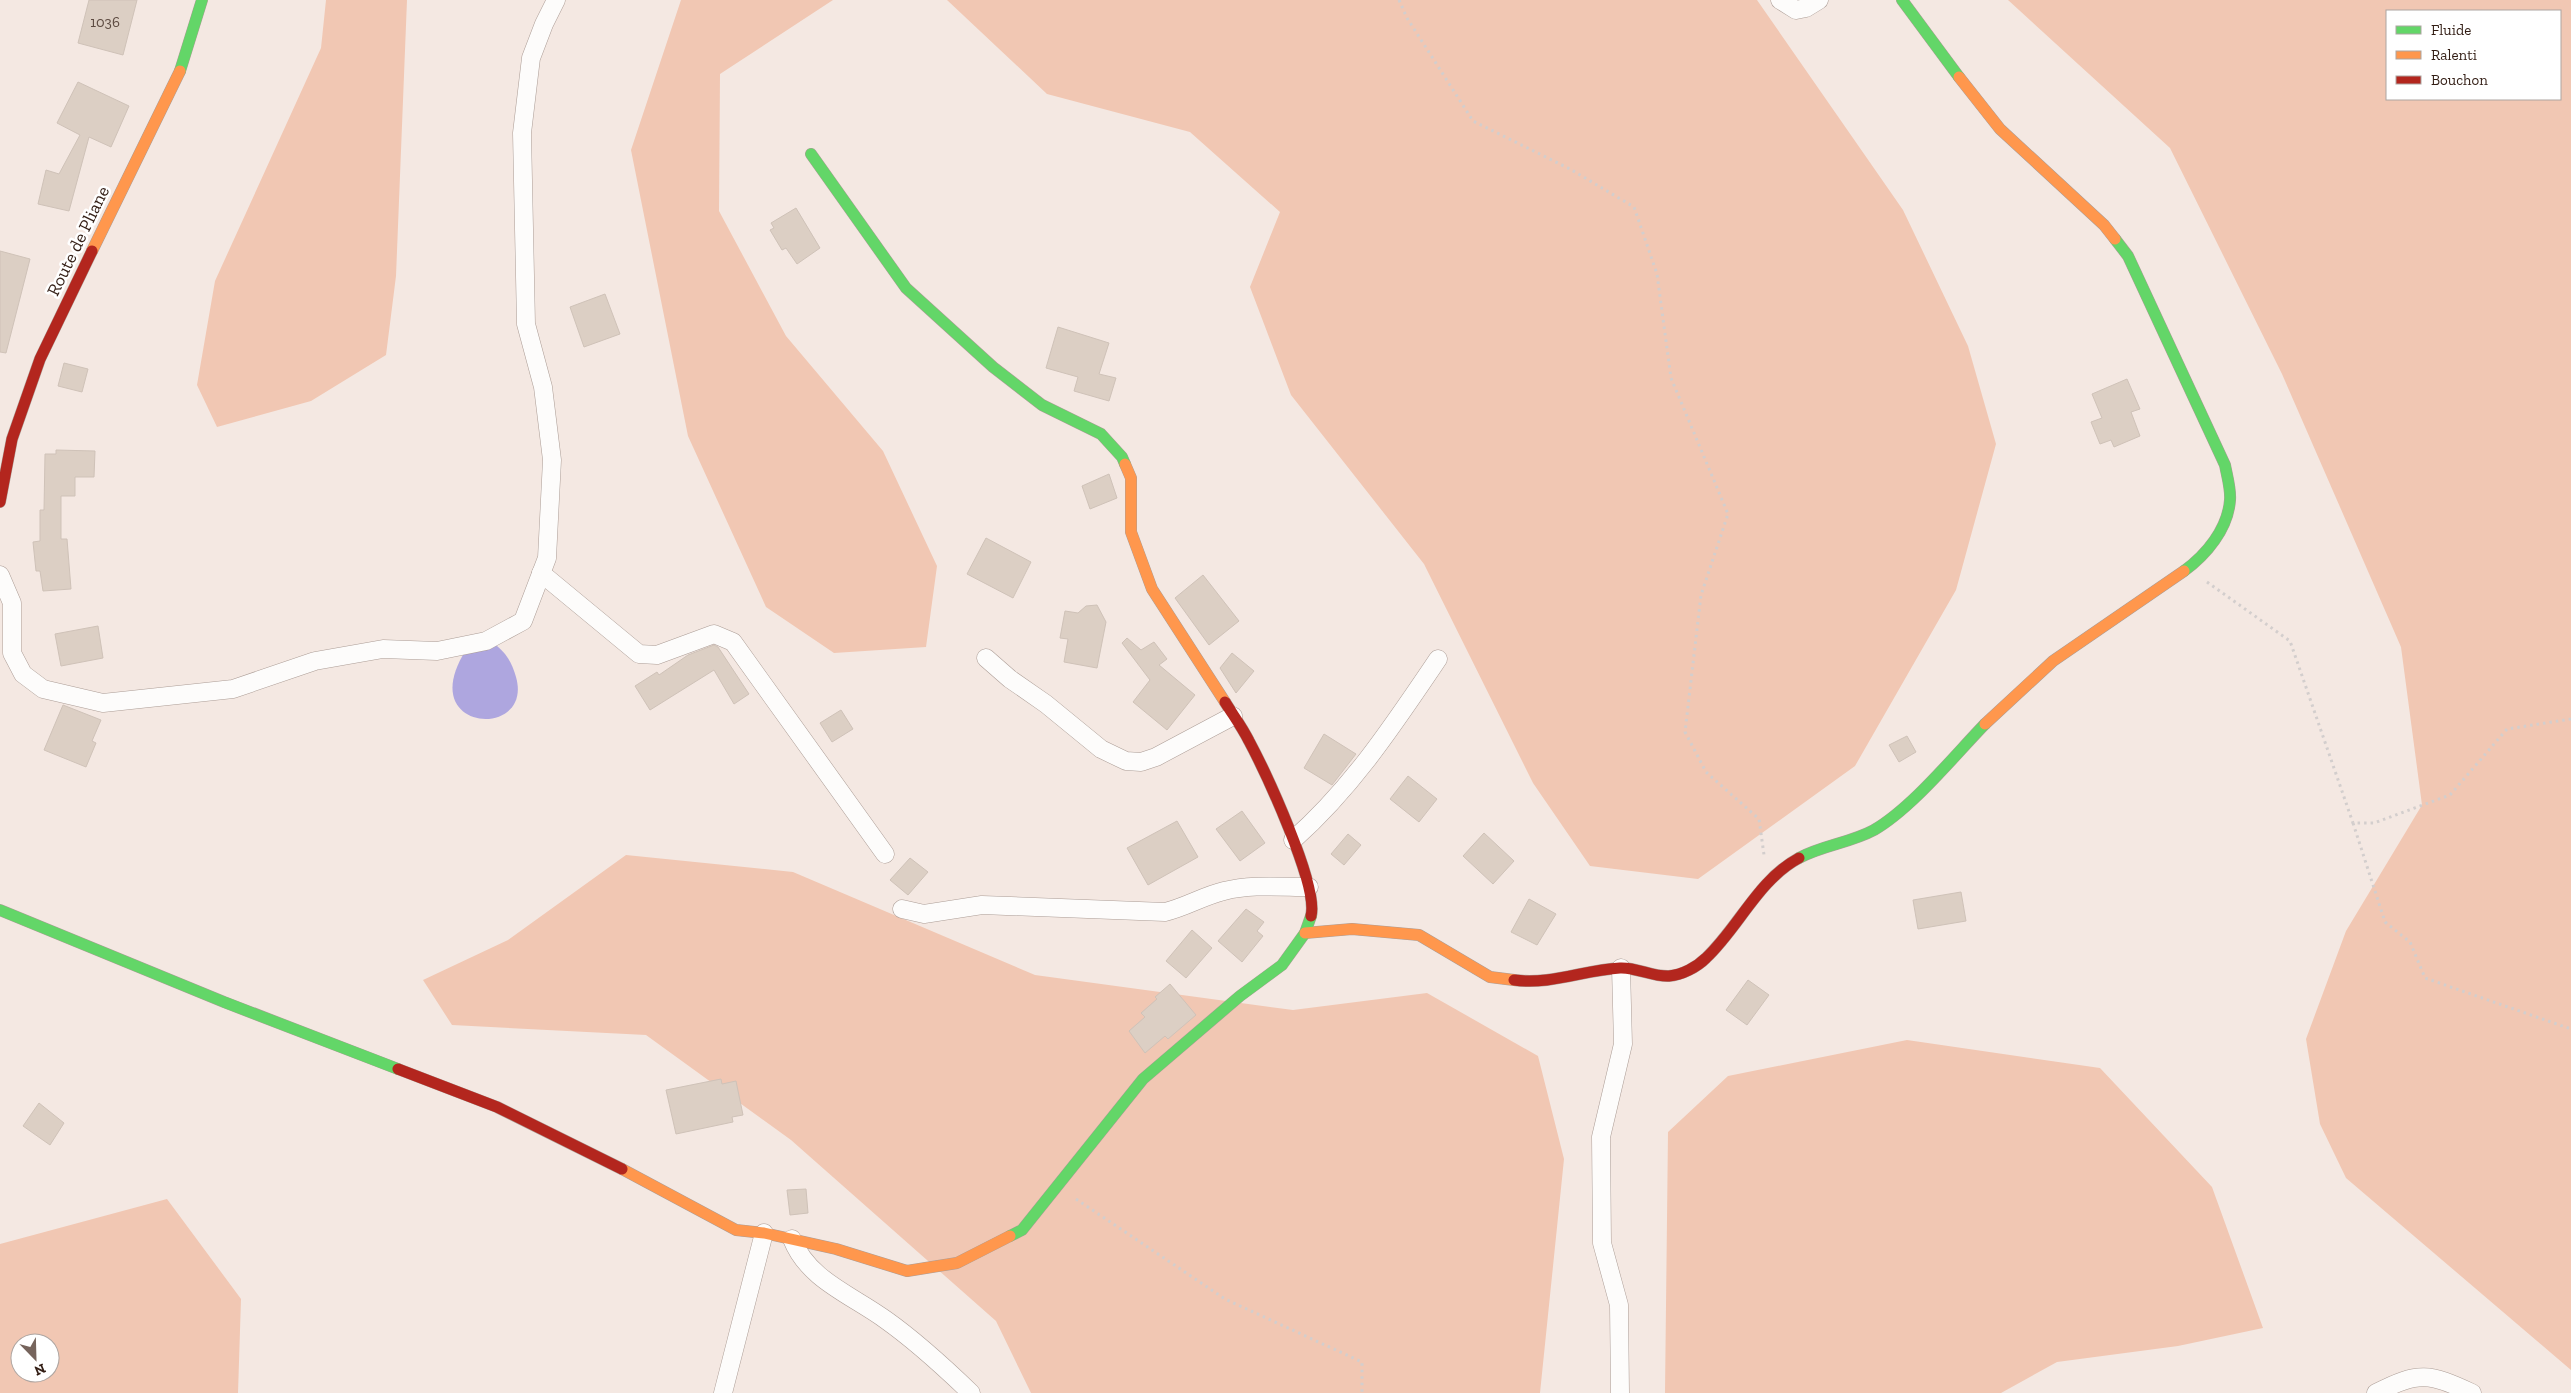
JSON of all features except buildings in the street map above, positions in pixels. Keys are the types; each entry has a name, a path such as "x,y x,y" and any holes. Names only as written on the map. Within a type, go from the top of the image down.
{"street":[{"name":"Route de Pliane","path":"0,502 12,438 40,359 182,69 202,0"},
{"path":"0,575 12,603 12,654 23,674 43,689 103,703 233,689 315,661 383,649 437,652 486,641 523,621 547,558 552,460 543,387 526,324 522,133 532,58 544,24 556,0"},
{"path":"1780,0 1796,10 1806,8 1819,0"},
{"path":"1305,933 1352,929 1419,935 1490,977 1535,983 1622,968 1669,976 1690,970 1706,958 1767,883 1789,863 1813,850 1854,840 1876,829 1896,815 2012,697 2053,661 2188,568 2221,532 2230,500 2225,465 2128,256 2104,225 2000,129 1902,0"},
{"path":"0,910 224,1002 497,1107 581,1147 736,1230 764,1233 836,1249 907,1271 957,1263 1022,1230 1059,1187 1143,1079 1240,996 1282,965 1305,933 1312,913 1309,887 1293,840 1249,740 1152,589 1131,532 1131,478 1122,456 1101,434 1042,405 993,367 906,288 811,154"},
{"path":"541,573 639,654 657,656 714,634 733,642 885,854"},
{"path":"986,658 1101,749 1126,762 1142,762 1156,757 1233,716"},
{"path":"1293,840 1322,815 1348,786 1438,659"},
{"path":"902,908 924,914 990,905 1166,912 1185,908 1224,891 1248,888 1309,887"},
{"path":"1620,1393 1619,1305 1602,1243 1601,1138 1623,1044 1622,968"},
{"path":"723,1393 764,1233"},
{"path":"792,1239 798,1256 815,1273 886,1320 932,1354 971,1393"},
{"path":"2376,1393 2398,1382 2421,1376 2442,1379 2472,1393"}],"path":[{"path":"1399,0 1406,18 1473,120 1570,169 1634,207 1657,274 1670,378 1728,514 1701,595 1685,732 1706,772 1759,819 1767,883"},
{"path":"2188,568 2290,641 2385,922 2410,942 2425,978 2571,1029"},
{"path":"2353,823 2374,823 2450,795 2507,729 2571,719"},
{"path":"1059,1187 1225,1299 1362,1362 1362,1393"}],"shaded area":[{"path":"326,0 407,0 396,276 386,355 311,401 217,427 197,385 215,281 321,48"},
{"path":"681,0 833,0 720,74 719,211 786,336 883,451 937,566 926,647 834,653 766,607 688,436 631,150"},
{"path":"947,0 1757,0 1903,210 1968,346 1996,444 1956,590 1855,766 1698,879 1590,866 1533,783 1424,564 1291,395 1250,287 1280,212 1190,132 1047,94"},
{"path":"2008,0 2571,0 2571,1370 2346,1178 2320,1124 2306,1039 2346,931 2422,805 2401,647 2282,374 2170,148"},
{"path":"493,643 505,654 513,667 516,677 517,697 508,711 494,718 478,718 463,712 454,698 454,678 466,650"},
{"path":"626,855 793,872 1035,975 1293,1010 1427,993 1538,1056 1564,1159 1540,1393 1031,1393 996,1321 791,1140 646,1035 452,1025 423,980 508,940"},
{"path":"1907,1040 2100,1068 2212,1187 2263,1328 2178,1346 2057,1362 2001,1393 1665,1393 1668,1132 1728,1076"},
{"path":"167,1199 241,1299 238,1393 0,1393 0,1244"}],"traffic: fast":[{"path":"180,71 202,0"},
{"path":"1902,0 1959,77"},
{"path":"811,154 906,288 993,367 1042,405 1101,434 1122,457 1125,464"},
{"path":"2115,239 2128,256 2225,465 2228,478 2230,500 2225,521 2208,549 2184,571"},
{"path":"1799,858 1817,850 1856,838 1874,830 1888,820 1918,795 1985,724"},
{"path":"0,910 224,1002 398,1069"},
{"path":"1010,1236 1022,1230 1143,1079 1240,996 1282,965 1305,933 1311,916"}],"traffic: slow":[{"path":"92,251 180,71"},
{"path":"1959,77 2000,129 2104,225 2115,239"},
{"path":"1125,464 1131,478 1131,532 1152,589 1225,702"},
{"path":"1985,724 2053,661 2184,571"},
{"path":"1305,933 1352,929 1419,935 1490,977 1514,980"},
{"path":"622,1169 736,1230 764,1233 836,1249 907,1271 957,1263 1010,1236"}],"traffic: jam":[{"path":"0,502 12,439 40,359 92,251"},
{"path":"1225,702 1257,756 1289,828 1307,880 1311,901 1311,916"},
{"path":"1514,980 1541,981 1620,968 1663,976 1684,972 1706,958 1718,946 1760,891 1785,867 1799,858"},
{"path":"398,1069 497,1107 622,1169"}]}
